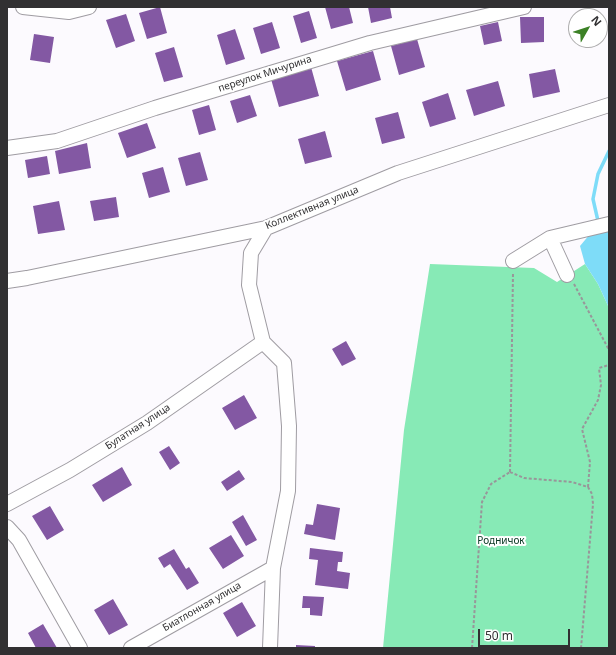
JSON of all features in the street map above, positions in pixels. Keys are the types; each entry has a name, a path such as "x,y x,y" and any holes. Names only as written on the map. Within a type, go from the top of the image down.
{"street":[{"path":"23,7 69,12 89,7"},
{"name":"переулок Мичурина","path":"7,148 58,141 289,66 370,43 524,7"},
{"name":"Коллективная улица","path":"7,281 266,228 398,173 609,105"},
{"path":"513,261 550,238 609,224"},
{"path":"266,228 251,253 249,285 263,342 284,363 289,426 288,491 273,568 270,648"},
{"path":"550,238 567,276"},
{"name":"Булатная улица","path":"7,504 70,470 147,423 263,342"},
{"path":"7,527 19,540 80,648"},
{"name":"Биатлонная улица","path":"131,648 273,568"}],"path":[{"path":"510,472 513,261"},
{"path":"567,276 578,289 609,350"},
{"path":"581,648 593,504 592,494 588,487 590,462 582,429 598,400 601,385 599,368 609,365"},
{"path":"510,472 524,478 572,482 588,487"},
{"path":"472,648 482,502 491,484 510,472"}],"green space":[{"name":"Родничок","path":"430,264 534,268 557,282 585,264 598,284 609,308 609,648 383,648 404,430"}],"water":[{"path":"609,230 609,308 598,284 585,264 580,246 590,234"}],"building":[{"path":"160,7 167,33 147,39 139,13"},
{"path":"325,7 349,7 353,23 331,29"},
{"path":"368,7 390,7 392,18 371,23"},
{"path":"309,11 317,38 301,43 293,16"},
{"path":"126,14 135,41 116,48 106,20"},
{"path":"520,17 544,17 544,42 521,43"},
{"path":"272,22 280,48 261,54 253,28"},
{"path":"498,22 502,41 484,45 480,26"},
{"path":"235,29 245,59 226,65 217,35"},
{"path":"34,34 54,37 50,63 30,60"},
{"path":"417,39 425,67 399,75 391,46"},
{"path":"174,47 183,77 164,82 155,53"},
{"path":"373,51 381,80 346,91 337,61"},
{"path":"311,67 319,96 279,107 271,79"},
{"path":"555,69 560,92 533,98 529,74"},
{"path":"498,81 505,106 474,116 466,90"},
{"path":"448,93 456,119 430,127 422,102"},
{"path":"250,95 257,116 237,123 230,101"},
{"path":"209,105 216,130 199,135 192,110"},
{"path":"398,112 405,138 382,144 375,118"},
{"path":"147,123 156,148 127,158 118,133"},
{"path":"325,131 332,157 305,164 298,139"},
{"path":"87,143 91,168 59,174 55,151"},
{"path":"200,152 208,180 186,186 178,158"},
{"path":"47,156 50,174 28,178 25,160"},
{"path":"163,167 170,192 149,198 142,173"},
{"path":"116,197 119,217 94,221 90,201"},
{"path":"59,201 65,230 38,234 33,206"},
{"path":"346,341 356,359 342,366 332,349"},
{"path":"244,395 257,418 235,430 222,408"},
{"path":"169,446 180,463 170,470 159,452"},
{"path":"122,467 132,485 103,502 92,485"},
{"path":"239,470 245,479 227,491 221,482"},
{"path":"317,504 340,508 335,540 304,534 306,524 313,525"},
{"path":"50,506 64,530 47,540 32,516"},
{"path":"243,515 257,540 246,546 232,522"},
{"path":"231,535 244,556 223,569 209,548"},
{"path":"310,548 343,552 342,562 338,562 337,571 350,573 348,589 315,585 318,560 309,559"},
{"path":"174,549 186,569 189,567 199,583 187,590 170,564 164,568 158,558"},
{"path":"303,596 324,597 322,616 310,615 310,608 302,608"},
{"path":"113,599 128,625 109,635 94,610"},
{"path":"242,602 256,626 237,637 223,613"},
{"path":"43,624 57,648 36,648 28,633"},
{"path":"296,645 315,646 315,648 296,648"}],"waterway":[{"path":"598,221 593,199 598,174 609,151"}]}
